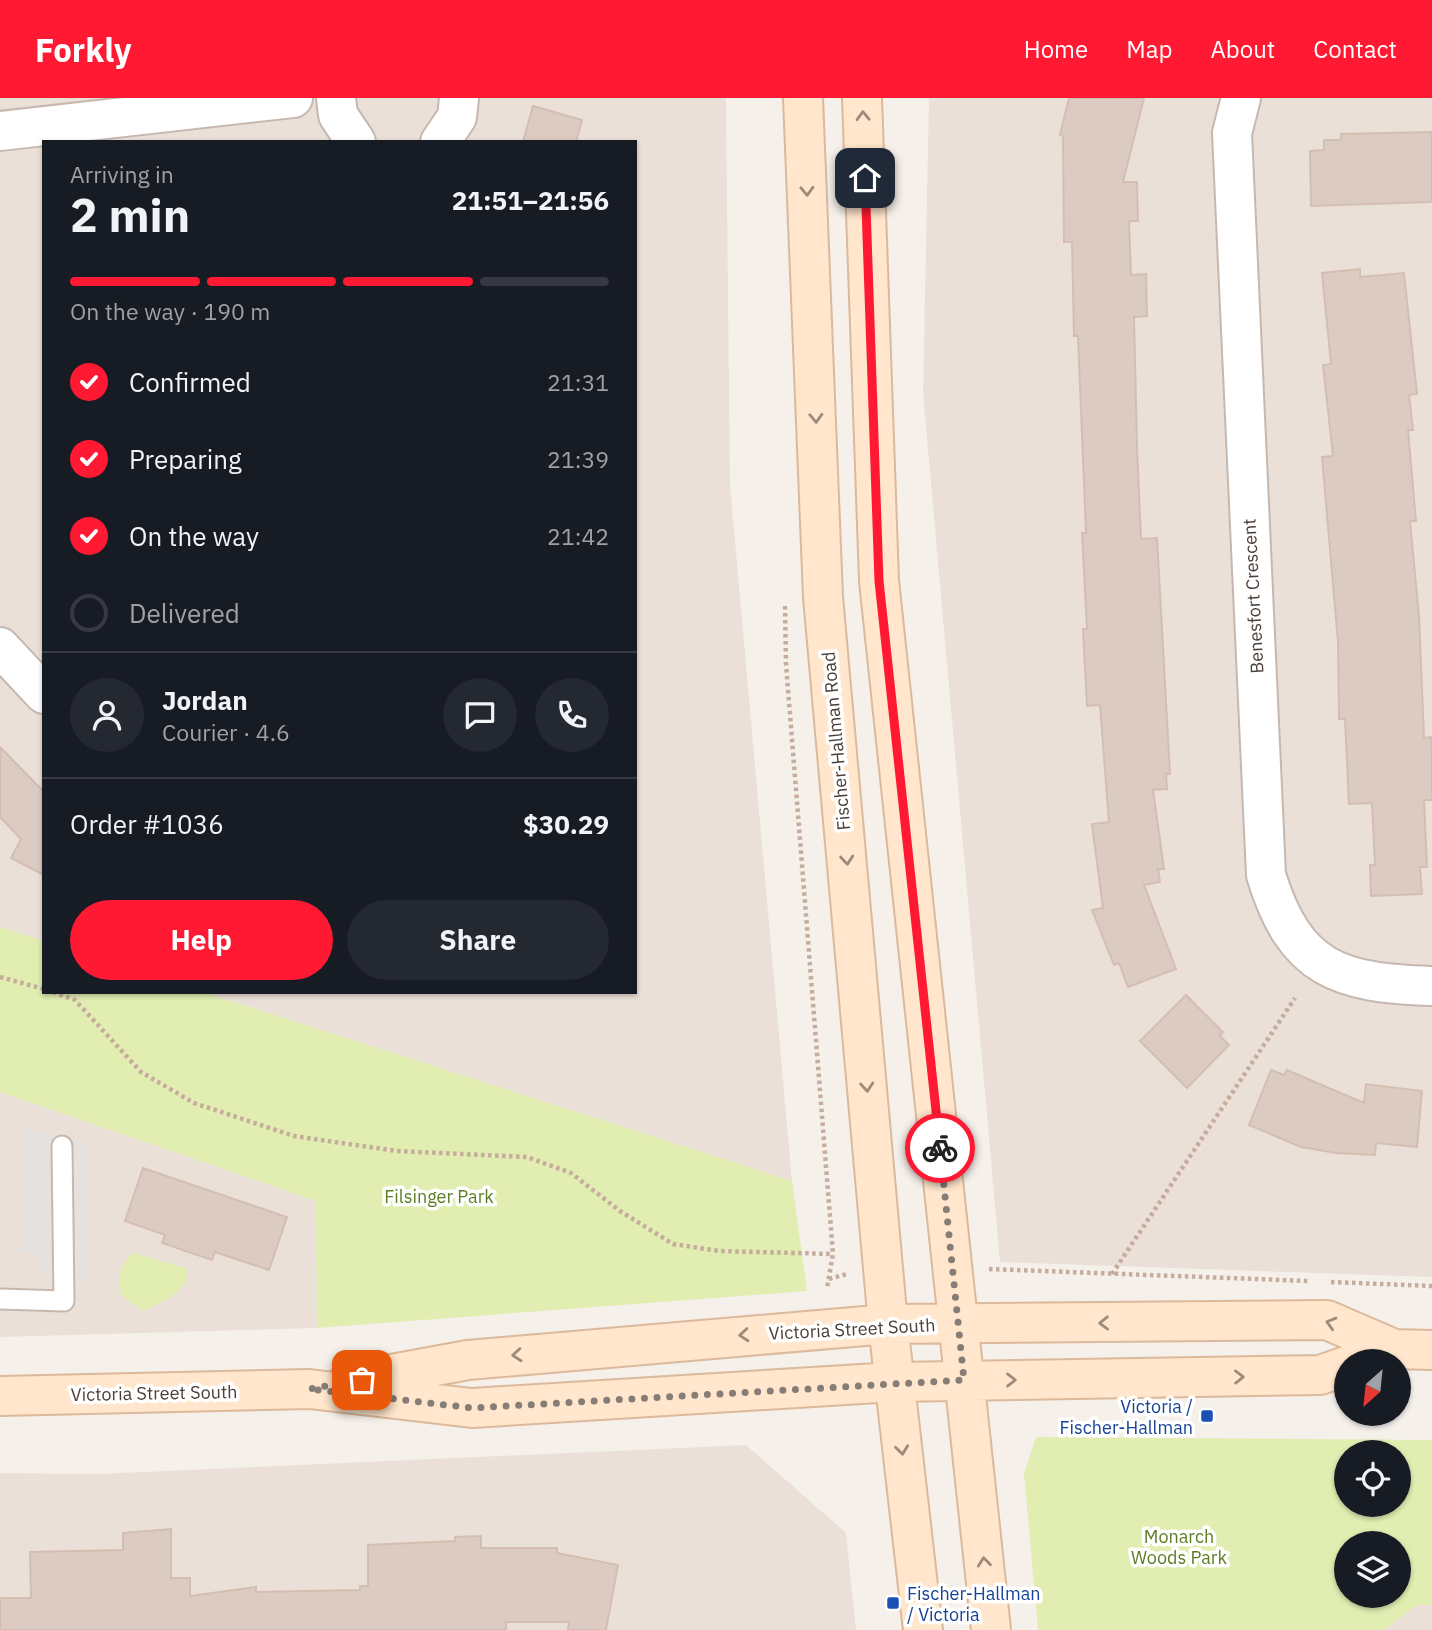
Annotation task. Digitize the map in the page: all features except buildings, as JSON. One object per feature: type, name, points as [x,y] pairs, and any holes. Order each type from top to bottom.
[{"type":"main road","name":"Fischer-Hallman Road","points":[[803,98],[823,597],[888,1324],[923,1630]]},
{"type":"main road","points":[[862,98],[879,581],[991,1630]]},
{"type":"main road","name":"Victoria Street South","points":[[309,1389],[468,1360],[888,1324],[1327,1320],[1394,1349]]},
{"type":"main road","name":"Victoria Street South","points":[[1411,1349],[1432,1350]]},
{"type":"main road","name":"Victoria Street South","points":[[0,1396],[309,1389],[472,1408],[894,1382],[1320,1375],[1334,1370]]},
{"type":"street","points":[[0,131],[293,98]]},
{"type":"street","points":[[336,98],[338,114],[355,140]]},
{"type":"street","points":[[441,140],[457,117],[459,98]]},
{"type":"street","name":"Benesfort Crescent","points":[[1241,98],[1232,133],[1266,874],[1278,914],[1301,945],[1320,961],[1344,974],[1377,984],[1432,986]]},
{"type":"street","points":[[0,648],[42,692]]},
{"type":"lane","points":[[0,1299],[64,1301],[62,1146]]},
{"type":"path","points":[[0,977],[42,988]]},
{"type":"path","points":[[58,994],[75,1000],[141,1072],[194,1104],[294,1136],[397,1152],[527,1157],[570,1173],[620,1211],[673,1244],[719,1251],[833,1254],[827,1288]]},
{"type":"path","points":[[1112,1274],[1295,998]]},
{"type":"path","points":[[986,1269],[1432,1286]]},
{"type":"path","points":[[829,1280],[839,1274]]},
{"type":"shaded area","points":[[0,98],[726,98],[730,485],[792,1181],[209,994],[637,994],[637,140],[42,140],[42,940],[0,927]]},
{"type":"shaded area","points":[[929,98],[1432,98],[1432,1277],[1000,1262],[923,393]]},
{"type":"shaded area","points":[[0,1092],[316,1201],[317,1328],[0,1337]]},
{"type":"shaded area","points":[[26,1128],[90,1143],[88,1279],[43,1275],[40,1254],[20,1251]]},
{"type":"shaded area","points":[[746,1445],[846,1533],[856,1630],[0,1630],[0,1473],[98,1474]]},
{"type":"shaded area","points":[[1417,1605],[1432,1605],[1432,1630],[1384,1630]]},
{"type":"green space","name":"Filsinger Park","points":[[0,927],[42,940],[42,994],[209,994],[792,1181],[807,1291],[317,1328],[316,1201],[0,1092]]},
{"type":"green space","points":[[134,1253],[188,1269],[187,1278],[179,1291],[143,1311],[121,1295],[121,1271]]},
{"type":"green space","name":"Monarch Woods Park","points":[[1036,1437],[1432,1440],[1432,1605],[1417,1605],[1384,1630],[1038,1630],[1024,1474]]},
{"type":"way so far","points":[[362,1380],[309,1389],[472,1408],[964,1380],[940,1148]]},
{"type":"place","name":"Victoria / Fischer-Hallman","points":[[1207,1416]]},
{"type":"place","name":"Fischer-Hallman / Victoria","points":[[893,1603]]},
{"type":"route","points":[[865,178],[879,581],[940,1148]]}]
